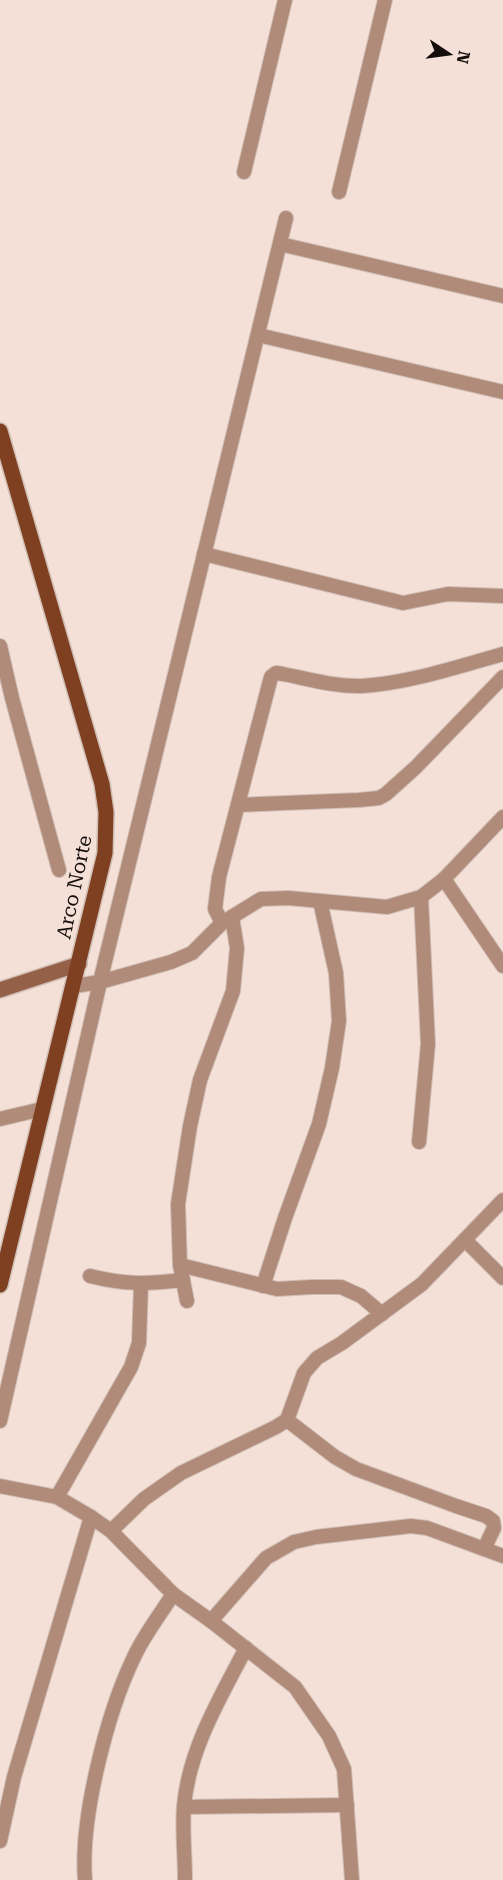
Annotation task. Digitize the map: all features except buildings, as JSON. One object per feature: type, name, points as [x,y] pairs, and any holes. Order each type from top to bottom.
[{"type":"main road","name":"Arco Norte","points":[[0,431],[104,793],[107,823],[105,853],[0,1285]]},
{"type":"main road","points":[[0,990],[79,964]]},
{"type":"street","points":[[244,172],[285,0]]},
{"type":"street","points":[[339,192],[385,0]]},
{"type":"street","points":[[0,1421],[100,982],[286,218]]},
{"type":"street","points":[[280,244],[503,296]]},
{"type":"street","points":[[258,335],[503,392]]},
{"type":"street","points":[[204,554],[403,603],[448,594],[503,596]]},
{"type":"street","points":[[0,646],[6,699],[59,870]]},
{"type":"street","points":[[187,1300],[180,1265],[178,1204],[190,1126],[200,1080],[232,991],[237,948],[227,920],[215,909],[214,900],[271,677],[276,674],[333,684],[360,686],[393,682],[503,654]]},
{"type":"street","points":[[238,805],[379,798],[416,767],[503,676]]},
{"type":"street","points":[[74,986],[100,982],[171,962],[192,953],[227,920],[261,899],[288,898],[387,907],[421,897],[444,879],[503,817]]},
{"type":"street","points":[[444,879],[503,966]]},
{"type":"street","points":[[419,1142],[428,1044],[421,897]]},
{"type":"street","points":[[263,1286],[285,1218],[320,1124],[334,1056],[339,1021],[336,973],[320,901]]},
{"type":"street","points":[[0,1119],[42,1109]]},
{"type":"street","points":[[111,1531],[144,1499],[181,1473],[276,1428],[287,1420],[304,1373],[317,1358],[342,1343],[422,1284],[503,1200]]},
{"type":"street","points":[[465,1240],[503,1278]]},
{"type":"street","points":[[180,1265],[277,1289],[341,1287],[361,1296],[382,1314]]},
{"type":"street","points":[[90,1276],[117,1283],[141,1284],[183,1280]]},
{"type":"street","points":[[57,1497],[131,1367],[139,1343],[141,1284]]},
{"type":"street","points":[[287,1420],[335,1458],[356,1469],[486,1516],[493,1521],[494,1528],[484,1549]]},
{"type":"street","points":[[0,1486],[57,1497],[111,1531],[173,1594],[212,1621],[295,1687],[329,1736],[344,1769],[352,1880]]},
{"type":"street","points":[[0,1841],[14,1777],[90,1517]]},
{"type":"street","points":[[212,1621],[266,1558],[294,1542],[316,1537],[411,1526],[427,1528],[503,1556]]},
{"type":"street","points":[[85,1880],[83,1858],[92,1794],[111,1716],[134,1656],[173,1594]]},
{"type":"street","points":[[185,1880],[184,1807],[189,1778],[209,1719],[246,1648]]},
{"type":"street","points":[[184,1807],[347,1805]]}]
